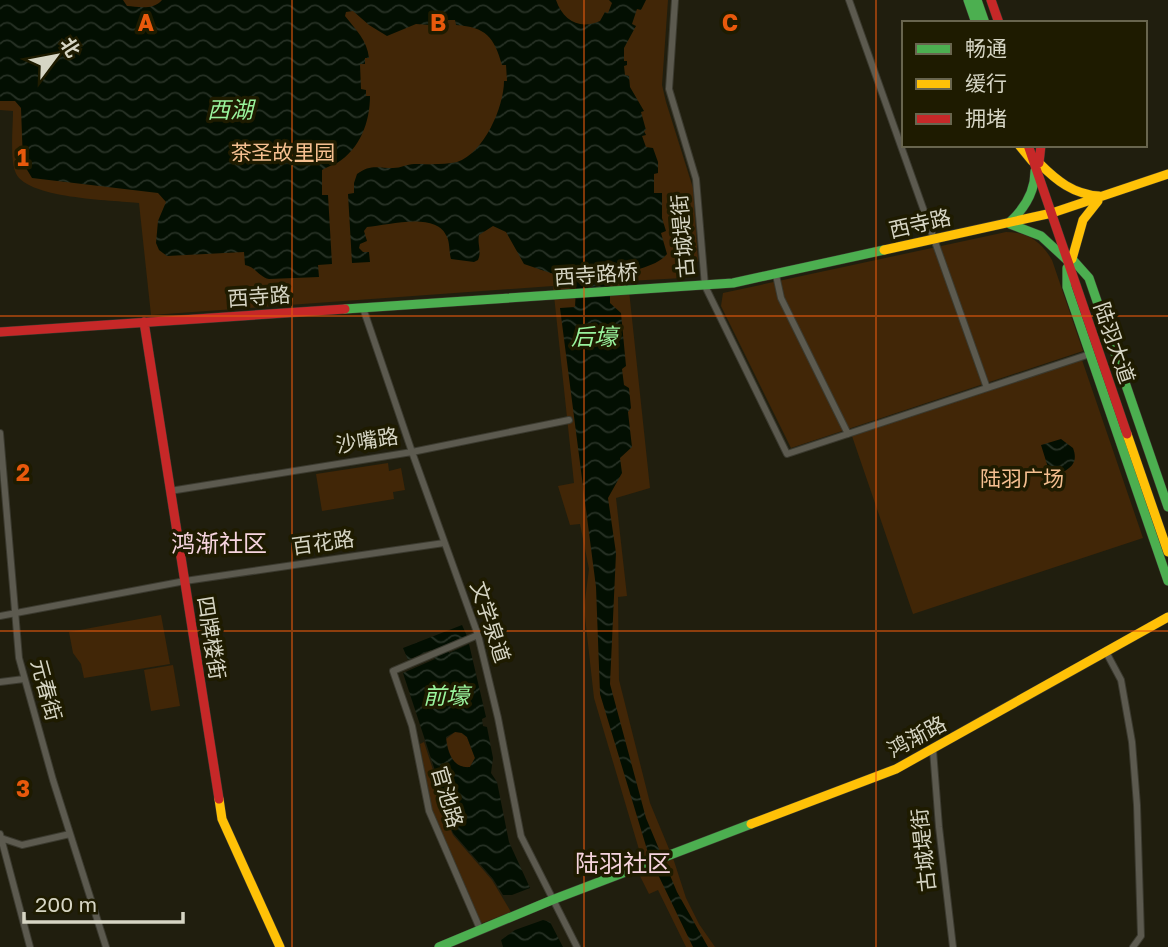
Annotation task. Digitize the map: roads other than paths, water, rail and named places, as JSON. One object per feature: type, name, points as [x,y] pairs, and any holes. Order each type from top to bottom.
[{"type":"street","name":"古城堤街","points":[[675,0],[669,89],[696,179],[705,286],[787,454],[848,434]]},
{"type":"street","points":[[849,0],[987,388]]},
{"type":"street","points":[[968,0],[975,21]]},
{"type":"street","points":[[977,0],[984,21]]},
{"type":"street","points":[[982,0],[989,21]]},
{"type":"street","points":[[991,0],[998,21]]},
{"type":"street","points":[[1021,147],[1066,188],[1104,197]]},
{"type":"street","name":"陆羽大道","points":[[1031,147],[1168,552]]},
{"type":"street","points":[[1041,147],[1031,196],[1009,223],[1041,236],[1070,259],[1088,278],[1168,507]]},
{"type":"street","name":"西寺路","points":[[674,287],[733,283],[776,275],[1054,213],[1168,174]]},
{"type":"street","points":[[1104,197],[1085,215],[1077,234],[1070,259],[1067,287],[1168,581]]},
{"type":"street","name":"陆羽大道","points":[[1070,259],[1168,537]]},
{"type":"street","points":[[776,275],[781,298],[848,434],[1090,354]]},
{"type":"street","name":"西寺路桥","points":[[520,298],[674,287]]},
{"type":"street","name":"西寺路","points":[[0,332],[520,298]]},
{"type":"street","name":"文学泉道","points":[[363,308],[478,635],[522,836],[577,947]]},
{"type":"street","name":"四牌楼街","points":[[144,322],[222,819],[279,947]]},
{"type":"street","points":[[1107,359],[1125,382]]},
{"type":"street","points":[[1118,436],[1122,417]]},
{"type":"street","name":"沙嘴路","points":[[170,491],[412,452],[569,420]]},
{"type":"street","name":"元春街","points":[[0,432],[18,652],[70,834],[106,947]]},
{"type":"street","name":"百花路","points":[[0,616],[184,581],[444,543]]},
{"type":"street","name":"鸿渐路","points":[[552,900],[896,769],[1168,617]]},
{"type":"street","name":"官池路","points":[[478,635],[393,671],[412,726],[429,811],[480,929]]},
{"type":"street","points":[[1106,652],[1121,680],[1132,741],[1141,936],[1133,947]]},
{"type":"street","points":[[0,682],[24,679]]},
{"type":"street","name":"古城堤街","points":[[933,750],[953,947]]},
{"type":"street","points":[[0,837],[22,845],[70,834]]},
{"type":"street","points":[[0,837],[30,947]]},
{"type":"street","points":[[439,947],[552,900]]},
{"type":"water","name":"西湖","points":[[0,0],[123,0],[127,6],[151,7],[162,0],[556,0],[563,13],[573,22],[593,24],[600,21],[605,12],[608,13],[612,3],[609,0],[646,0],[641,10],[637,9],[632,24],[636,26],[624,48],[624,61],[627,61],[627,65],[624,66],[630,87],[644,111],[641,112],[646,135],[642,136],[646,147],[653,148],[658,162],[658,173],[654,174],[654,193],[662,193],[662,218],[666,231],[661,233],[667,254],[648,266],[610,278],[610,303],[621,313],[626,366],[622,369],[624,385],[629,388],[631,408],[628,412],[632,447],[620,458],[622,473],[608,498],[616,553],[610,684],[646,818],[677,892],[708,947],[693,947],[649,856],[600,694],[596,587],[560,308],[575,307],[576,288],[571,280],[524,264],[506,232],[493,226],[479,235],[479,257],[474,262],[451,259],[447,237],[442,229],[433,224],[399,222],[367,227],[364,231],[367,241],[360,244],[359,248],[363,252],[369,252],[370,262],[352,263],[348,194],[354,193],[357,174],[370,168],[457,162],[476,149],[491,128],[504,81],[507,81],[506,65],[502,65],[492,41],[482,31],[456,25],[455,20],[444,20],[444,26],[416,24],[387,36],[353,11],[346,12],[345,16],[368,52],[369,58],[365,58],[365,64],[360,64],[361,89],[366,90],[366,96],[370,96],[370,106],[358,143],[337,163],[322,170],[322,195],[328,195],[332,264],[318,265],[319,277],[269,279],[245,265],[244,252],[167,256],[159,250],[156,243],[158,221],[166,202],[158,193],[32,178],[23,163],[21,108],[15,101],[0,101]]},
{"type":"water","points":[[1061,439],[1073,448],[1075,459],[1066,470],[1051,477],[1041,445]]},
{"type":"water","name":"前壕","points":[[462,625],[467,636],[446,645],[449,653],[469,644],[486,717],[482,719],[483,726],[487,727],[493,758],[491,773],[497,782],[509,842],[530,888],[512,895],[503,895],[493,879],[453,833],[441,806],[445,801],[403,673],[435,659],[431,650],[408,660],[403,648]],"holes":[[[455,732],[467,737],[475,758],[470,767],[455,762],[448,748],[446,737]]]},
{"type":"water","points":[[543,920],[550,922],[563,947],[503,947],[501,940],[515,930]]},
{"type":"district","name":"鸿渐社区","points":[[219,544]]},
{"type":"district","name":"陆羽社区","points":[[623,864]]},
{"type":"park label","name":"茶圣故里园","points":[[283,153]]},
{"type":"park label","name":"陆羽广场","points":[[1022,479]]},
{"type":"water label","name":"后壕","points":[[594,337]]}]
